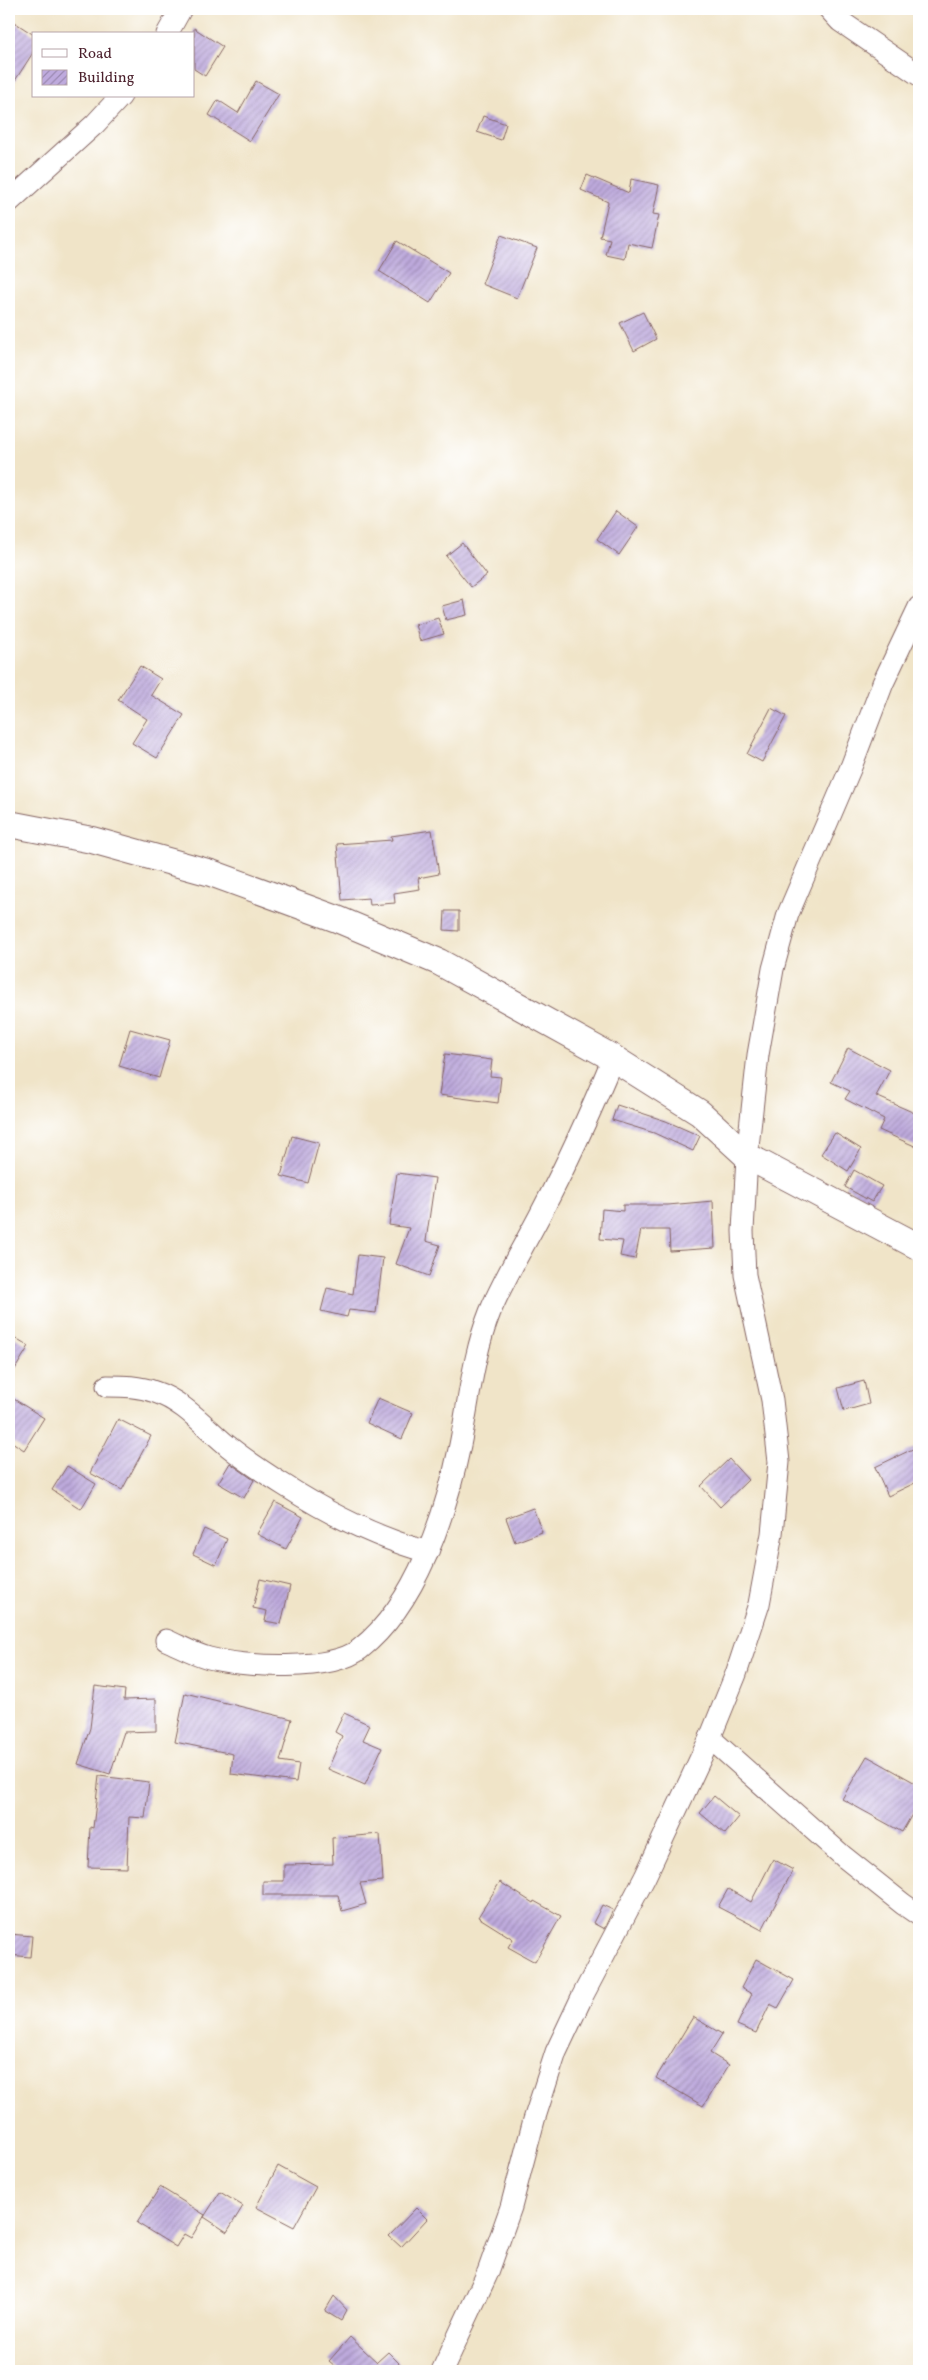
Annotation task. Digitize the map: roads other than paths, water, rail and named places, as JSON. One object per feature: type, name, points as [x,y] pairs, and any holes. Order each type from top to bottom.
[{"type":"street","points":[[168,32],[181,9]]},
{"type":"street","points":[[829,9],[840,21],[919,74]]},
{"type":"street","points":[[9,202],[88,130],[119,98]]},
{"type":"street","points":[[442,2371],[488,2272],[511,2207],[534,2120],[556,2052],[582,1997],[645,1877],[710,1738],[736,1674],[759,1604],[772,1534],[779,1462],[772,1400],[745,1275],[743,1231],[747,1156],[758,1055],[773,969],[788,914],[851,767],[883,683],[919,607]]},
{"type":"street","points":[[9,824],[92,840],[211,873],[337,919],[439,962],[613,1058],[700,1112],[747,1156],[919,1247]]},
{"type":"street","points":[[166,1640],[209,1658],[269,1666],[307,1665],[337,1660],[359,1650],[384,1624],[410,1588],[439,1526],[458,1453],[480,1342],[490,1312],[576,1147],[613,1058]]},
{"type":"street","points":[[106,1386],[128,1386],[156,1392],[172,1400],[230,1448],[284,1485],[378,1536],[428,1552]]},
{"type":"street","points":[[710,1738],[844,1857],[903,1904],[919,1914]]}]
